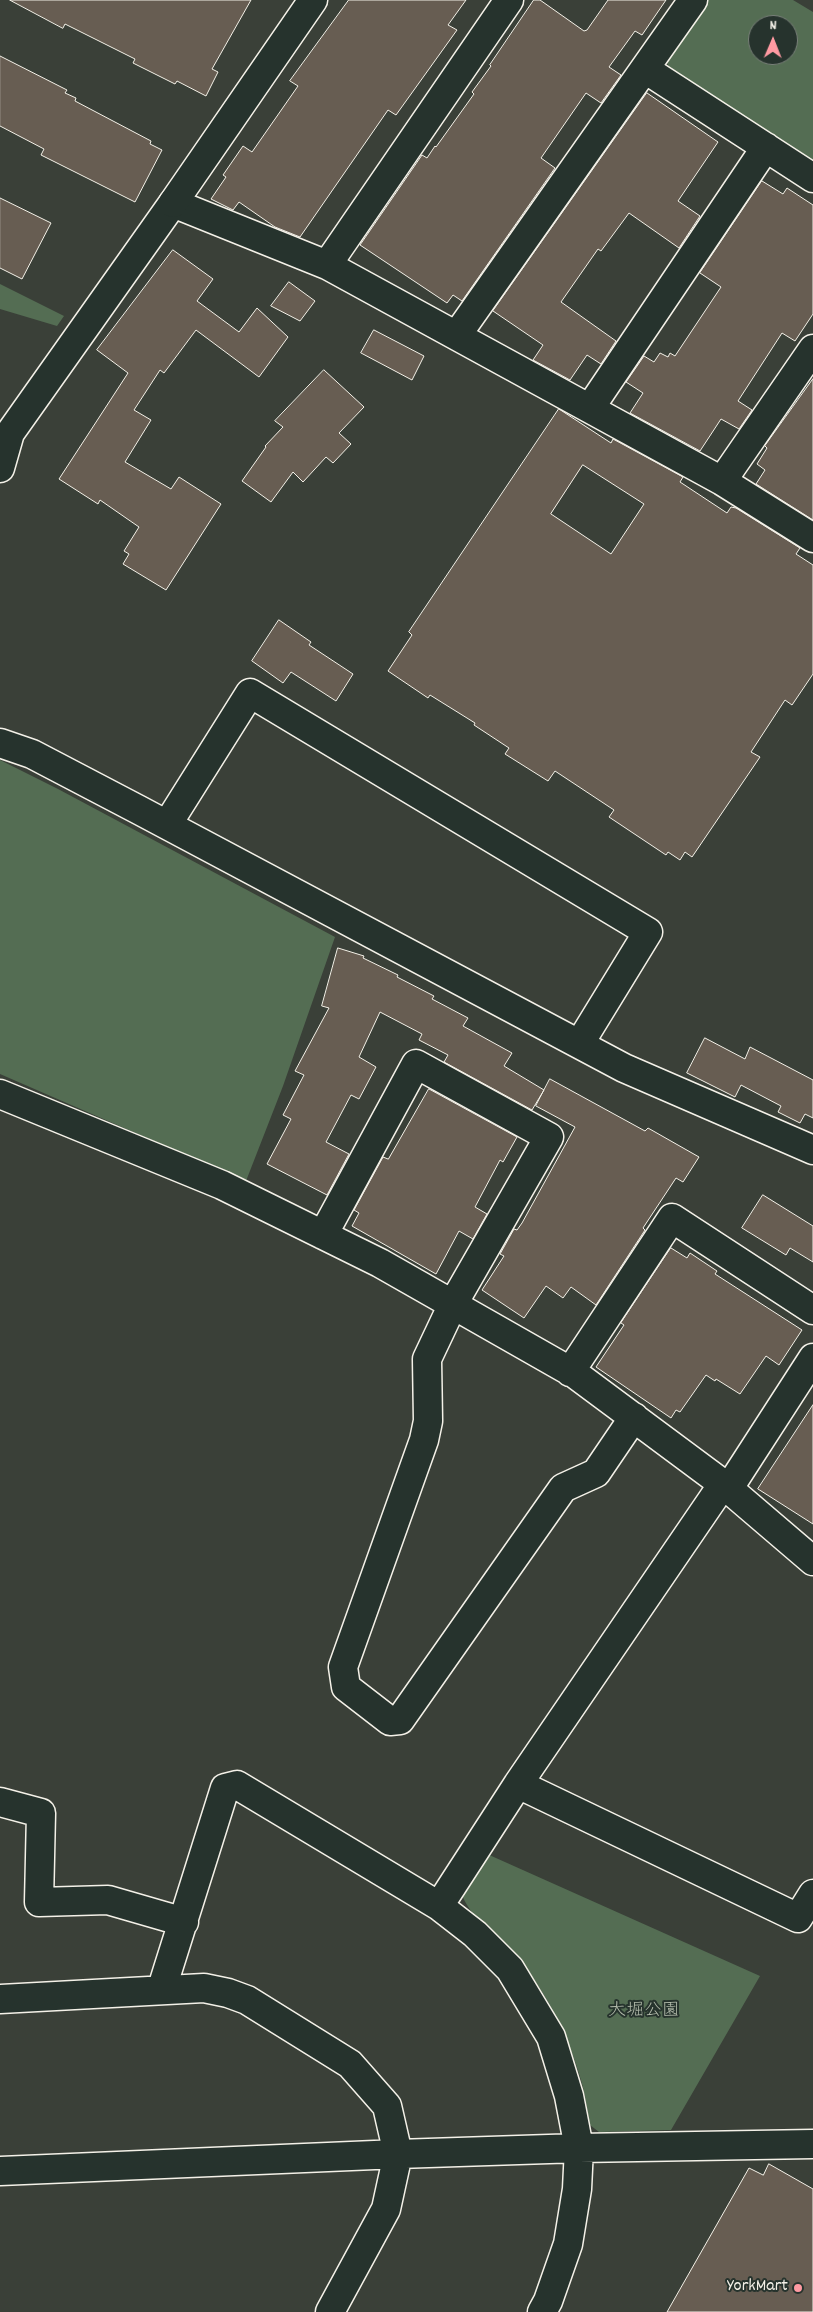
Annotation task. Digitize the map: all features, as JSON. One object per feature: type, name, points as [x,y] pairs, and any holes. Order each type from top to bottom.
[{"type":"street","points":[[0,468],[10,433],[313,0]]},
{"type":"street","points":[[327,265],[509,0]]},
{"type":"street","points":[[457,335],[693,0]]},
{"type":"street","points":[[645,69],[813,178]]},
{"type":"street","points":[[590,408],[766,148]]},
{"type":"street","points":[[172,203],[327,265],[722,482],[813,538]]},
{"type":"street","points":[[722,482],[813,349]]},
{"type":"street","points":[[167,825],[250,693],[648,932],[580,1042]]},
{"type":"street","points":[[0,743],[32,754],[360,929],[580,1042],[624,1068],[813,1150]]},
{"type":"street","points":[[323,1235],[416,1064],[548,1136],[453,1304],[427,1359],[428,1421],[424,1440],[342,1667],[346,1687],[390,1721],[400,1720],[563,1488],[596,1473],[634,1417]]},
{"type":"street","points":[[0,1094],[222,1185],[380,1263],[453,1304],[570,1372],[634,1417],[726,1486],[813,1561]]},
{"type":"street","points":[[570,1372],[672,1218],[813,1310]]},
{"type":"street","points":[[439,1906],[518,1784],[813,1358]]},
{"type":"street","points":[[518,1784],[798,1918],[813,1894]]},
{"type":"street","points":[[162,1988],[225,1788],[237,1785],[439,1906],[475,1934],[510,1969],[551,2037],[569,2096],[578,2148],[577,2189],[568,2244],[548,2301],[542,2312]]},
{"type":"street","points":[[0,1802],[42,1813],[39,1902],[108,1900],[184,1922]]},
{"type":"street","points":[[0,1998],[162,1988],[204,1988],[228,1993],[275,2016],[350,2064],[387,2106],[398,2154],[386,2209],[330,2312]]},
{"type":"street","points":[[0,2171],[578,2148],[813,2144]]},
{"type":"green space","points":[[705,0],[793,0],[813,12],[813,164],[670,71],[665,57]]},
{"type":"green space","points":[[0,284],[64,316],[57,326],[0,309]]},
{"type":"green space","points":[[0,760],[335,937],[283,1086],[246,1181],[0,1074]]},
{"type":"green space","name":"大堀公園","points":[[487,1854],[760,1976],[671,2130],[599,2132],[590,2125],[575,2061],[563,2030],[547,2000],[519,1959],[480,1921],[462,1895]]},
{"type":"building","points":[[10,0],[251,0],[212,69],[218,72],[206,96],[177,81],[175,84],[133,63],[135,59],[65,24],[63,28]]},
{"type":"building","points":[[349,0],[466,0],[448,25],[457,30],[396,115],[388,110],[300,237],[275,227],[239,202],[233,210],[211,199],[226,177],[223,175],[243,146],[252,152],[298,86],[290,81]]},
{"type":"building","points":[[534,0],[540,0],[584,31],[587,30],[608,0],[666,0],[642,35],[635,31],[609,67],[621,75],[601,103],[586,93],[541,158],[555,168],[462,301],[453,295],[447,303],[360,245],[422,155],[427,158],[474,94],[472,92]]},
{"type":"building","points":[[0,56],[67,90],[65,93],[76,98],[75,101],[151,141],[150,144],[162,150],[135,202],[41,155],[44,149],[0,126]]},
{"type":"building","points":[[647,93],[718,142],[678,201],[700,216],[679,248],[629,213],[601,251],[598,249],[561,302],[616,341],[601,364],[587,355],[570,380],[533,360],[543,345],[493,311]]},
{"type":"building","points":[[762,181],[783,194],[787,188],[813,205],[813,314],[795,341],[782,333],[738,401],[752,410],[739,429],[721,419],[700,451],[630,413],[643,393],[626,382],[644,356],[654,362],[660,353],[668,357],[670,353],[675,356],[721,287],[700,273]]},
{"type":"building","points":[[0,198],[51,223],[22,279],[0,268]]},
{"type":"building","points":[[173,250],[213,279],[197,301],[239,332],[257,308],[288,337],[259,377],[196,330],[164,373],[160,370],[134,410],[151,420],[125,462],[171,489],[179,477],[221,504],[166,590],[123,564],[129,554],[124,551],[139,527],[100,500],[98,504],[59,479],[128,373],[97,350]]},
{"type":"building","points":[[289,282],[315,301],[300,321],[271,306]]},
{"type":"building","points":[[374,330],[424,356],[412,380],[361,353]]},
{"type":"building","points":[[324,370],[364,407],[339,433],[351,444],[333,463],[326,457],[303,482],[293,472],[271,502],[242,481],[265,446],[283,427],[275,421]]},
{"type":"building","points":[[813,379],[813,520],[756,484],[765,470],[757,464],[767,448],[765,446]]},
{"type":"building","points":[[559,409],[611,443],[613,439],[683,477],[680,482],[727,513],[731,507],[736,508],[800,548],[796,554],[813,565],[813,674],[792,705],[785,700],[751,752],[760,757],[692,857],[685,852],[680,860],[668,852],[666,855],[609,817],[614,810],[555,771],[548,781],[505,754],[509,748],[474,725],[475,723],[430,695],[428,698],[388,671],[412,635],[409,632]],"holes":[[[583,465],[644,504],[611,554],[551,514]]]},
{"type":"building","points":[[279,620],[311,642],[309,645],[353,674],[336,701],[291,672],[283,683],[252,661]]},
{"type":"building","points":[[338,948],[364,956],[363,958],[398,975],[397,977],[434,996],[432,999],[468,1018],[463,1026],[512,1053],[504,1066],[544,1090],[532,1110],[444,1062],[448,1055],[419,1040],[422,1034],[380,1012],[359,1057],[376,1067],[359,1099],[351,1095],[326,1142],[349,1154],[327,1195],[267,1164],[291,1119],[283,1115],[304,1075],[295,1071],[329,1008],[322,1006]]},
{"type":"building","points":[[705,1038],[745,1059],[750,1047],[813,1080],[813,1118],[805,1114],[800,1123],[778,1112],[781,1106],[741,1085],[735,1097],[687,1073]]},
{"type":"building","points":[[550,1079],[645,1131],[648,1128],[699,1157],[683,1182],[676,1178],[596,1305],[571,1287],[563,1298],[546,1286],[524,1318],[482,1290],[504,1256],[500,1254],[514,1229],[517,1230],[522,1223],[575,1127],[536,1106]]},
{"type":"building","points":[[429,1089],[517,1137],[503,1162],[500,1160],[475,1207],[487,1214],[473,1239],[459,1231],[436,1274],[352,1226],[359,1213],[354,1210],[383,1157],[388,1159]]},
{"type":"building","points":[[763,1195],[813,1226],[813,1262],[790,1248],[786,1255],[742,1228]]},
{"type":"building","points":[[671,1248],[687,1258],[690,1253],[717,1271],[715,1274],[802,1330],[779,1365],[766,1356],[740,1394],[706,1375],[680,1412],[676,1410],[671,1418],[596,1367],[624,1325],[621,1323]]},
{"type":"building","points":[[813,1405],[813,1524],[758,1489]]},
{"type":"building","points":[[769,2164],[813,2189],[813,2312],[667,2312],[749,2168],[763,2175]]},
{"type":"place","name":"YorkMart","points":[[798,2288]]}]
